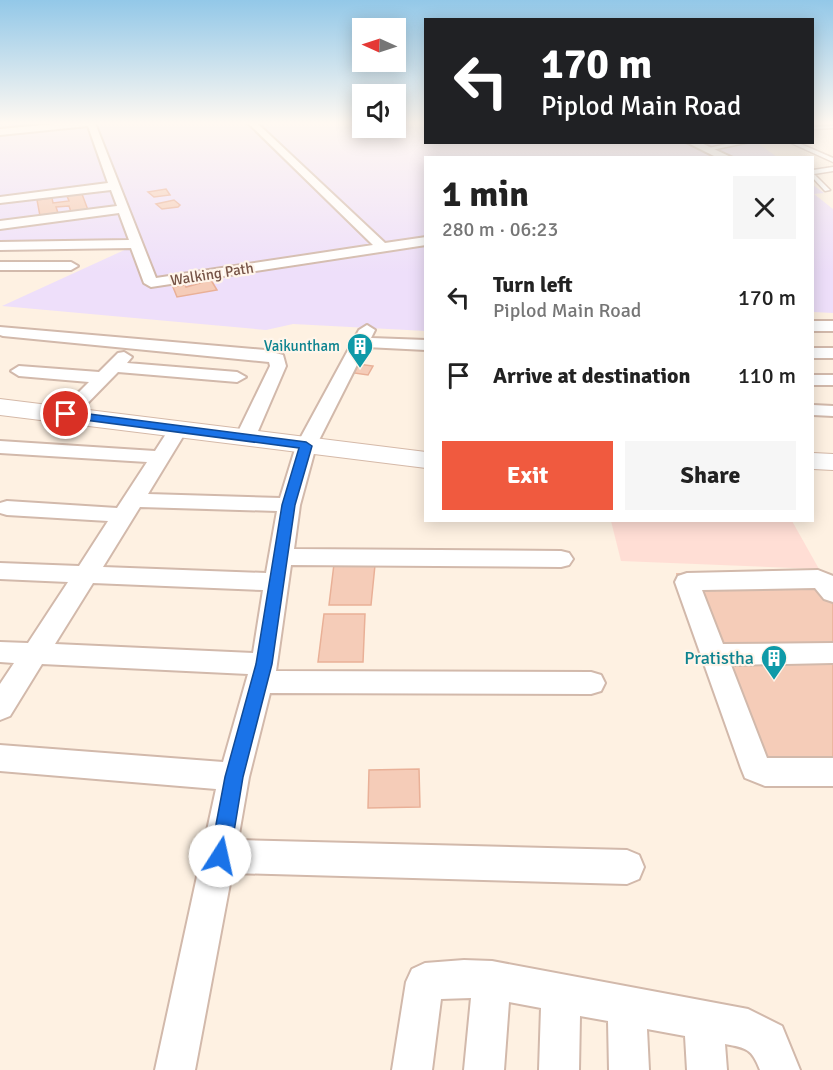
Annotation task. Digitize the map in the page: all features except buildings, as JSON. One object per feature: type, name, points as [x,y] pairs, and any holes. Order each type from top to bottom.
[{"type":"street","name":"Walking Path","points":[[109,173],[151,283],[424,241]]},
{"type":"street","points":[[306,173],[383,248]]},
{"type":"street","points":[[0,200],[114,186]]},
{"type":"street","points":[[0,225],[123,209]]},
{"type":"street","points":[[0,246],[136,244]]},
{"type":"street","points":[[0,266],[71,266]]},
{"type":"street","points":[[814,326],[833,326]]},
{"type":"street","points":[[3,331],[265,355],[278,359],[278,366],[245,438]]},
{"type":"street","points":[[175,1070],[220,856],[234,777],[262,673],[289,505],[306,446],[364,336],[424,345]]},
{"type":"street","points":[[66,414],[138,343]]},
{"type":"street","points":[[814,353],[833,353]]},
{"type":"street","points":[[19,371],[237,377]]},
{"type":"street","points":[[814,380],[833,380]]},
{"type":"street","points":[[0,407],[424,460]]},
{"type":"street","points":[[814,410],[833,411]]},
{"type":"street","points":[[0,708],[178,430]]},
{"type":"street","points":[[0,447],[162,457]]},
{"type":"street","points":[[814,461],[833,462]]},
{"type":"street","points":[[7,508],[289,505]]},
{"type":"street","points":[[0,571],[85,574],[561,559]]},
{"type":"street","points":[[833,593],[827,583],[818,579],[687,582],[756,768],[765,772],[833,772]]},
{"type":"street","points":[[0,652],[262,673],[591,683]]},
{"type":"street","points":[[714,655],[833,653]]},
{"type":"street","points":[[0,758],[234,777]]},
{"type":"street","points":[[220,856],[627,867]]},
{"type":"street","points":[[412,1070],[420,999],[425,982],[464,979],[492,980],[561,996],[748,1029],[768,1040],[780,1070]]},
{"type":"street","points":[[484,1070],[492,980]]},
{"type":"street","points":[[559,1070],[561,996]]},
{"type":"street","points":[[627,1007],[629,1070]]},
{"type":"street","points":[[704,1021],[707,1070]]},
{"type":"lane","points":[[814,175],[826,190]]},
{"type":"shaded area","points":[[0,173],[424,173],[424,331],[293,324],[266,330],[2,306],[131,247],[0,248]]},
{"type":"shaded area","points":[[814,186],[824,193],[814,194]]},
{"type":"shaded area","points":[[814,194],[833,209],[833,313],[814,312]]},
{"type":"shaded area","points":[[611,522],[793,522],[819,569],[621,561]]},
{"type":"place","name":"Vaikuntham","points":[[360,369]]},
{"type":"place","name":"Pratistha","points":[[774,681]]},
{"type":"route","points":[[66,414],[306,446],[289,505],[264,664],[234,777],[220,856]]}]
